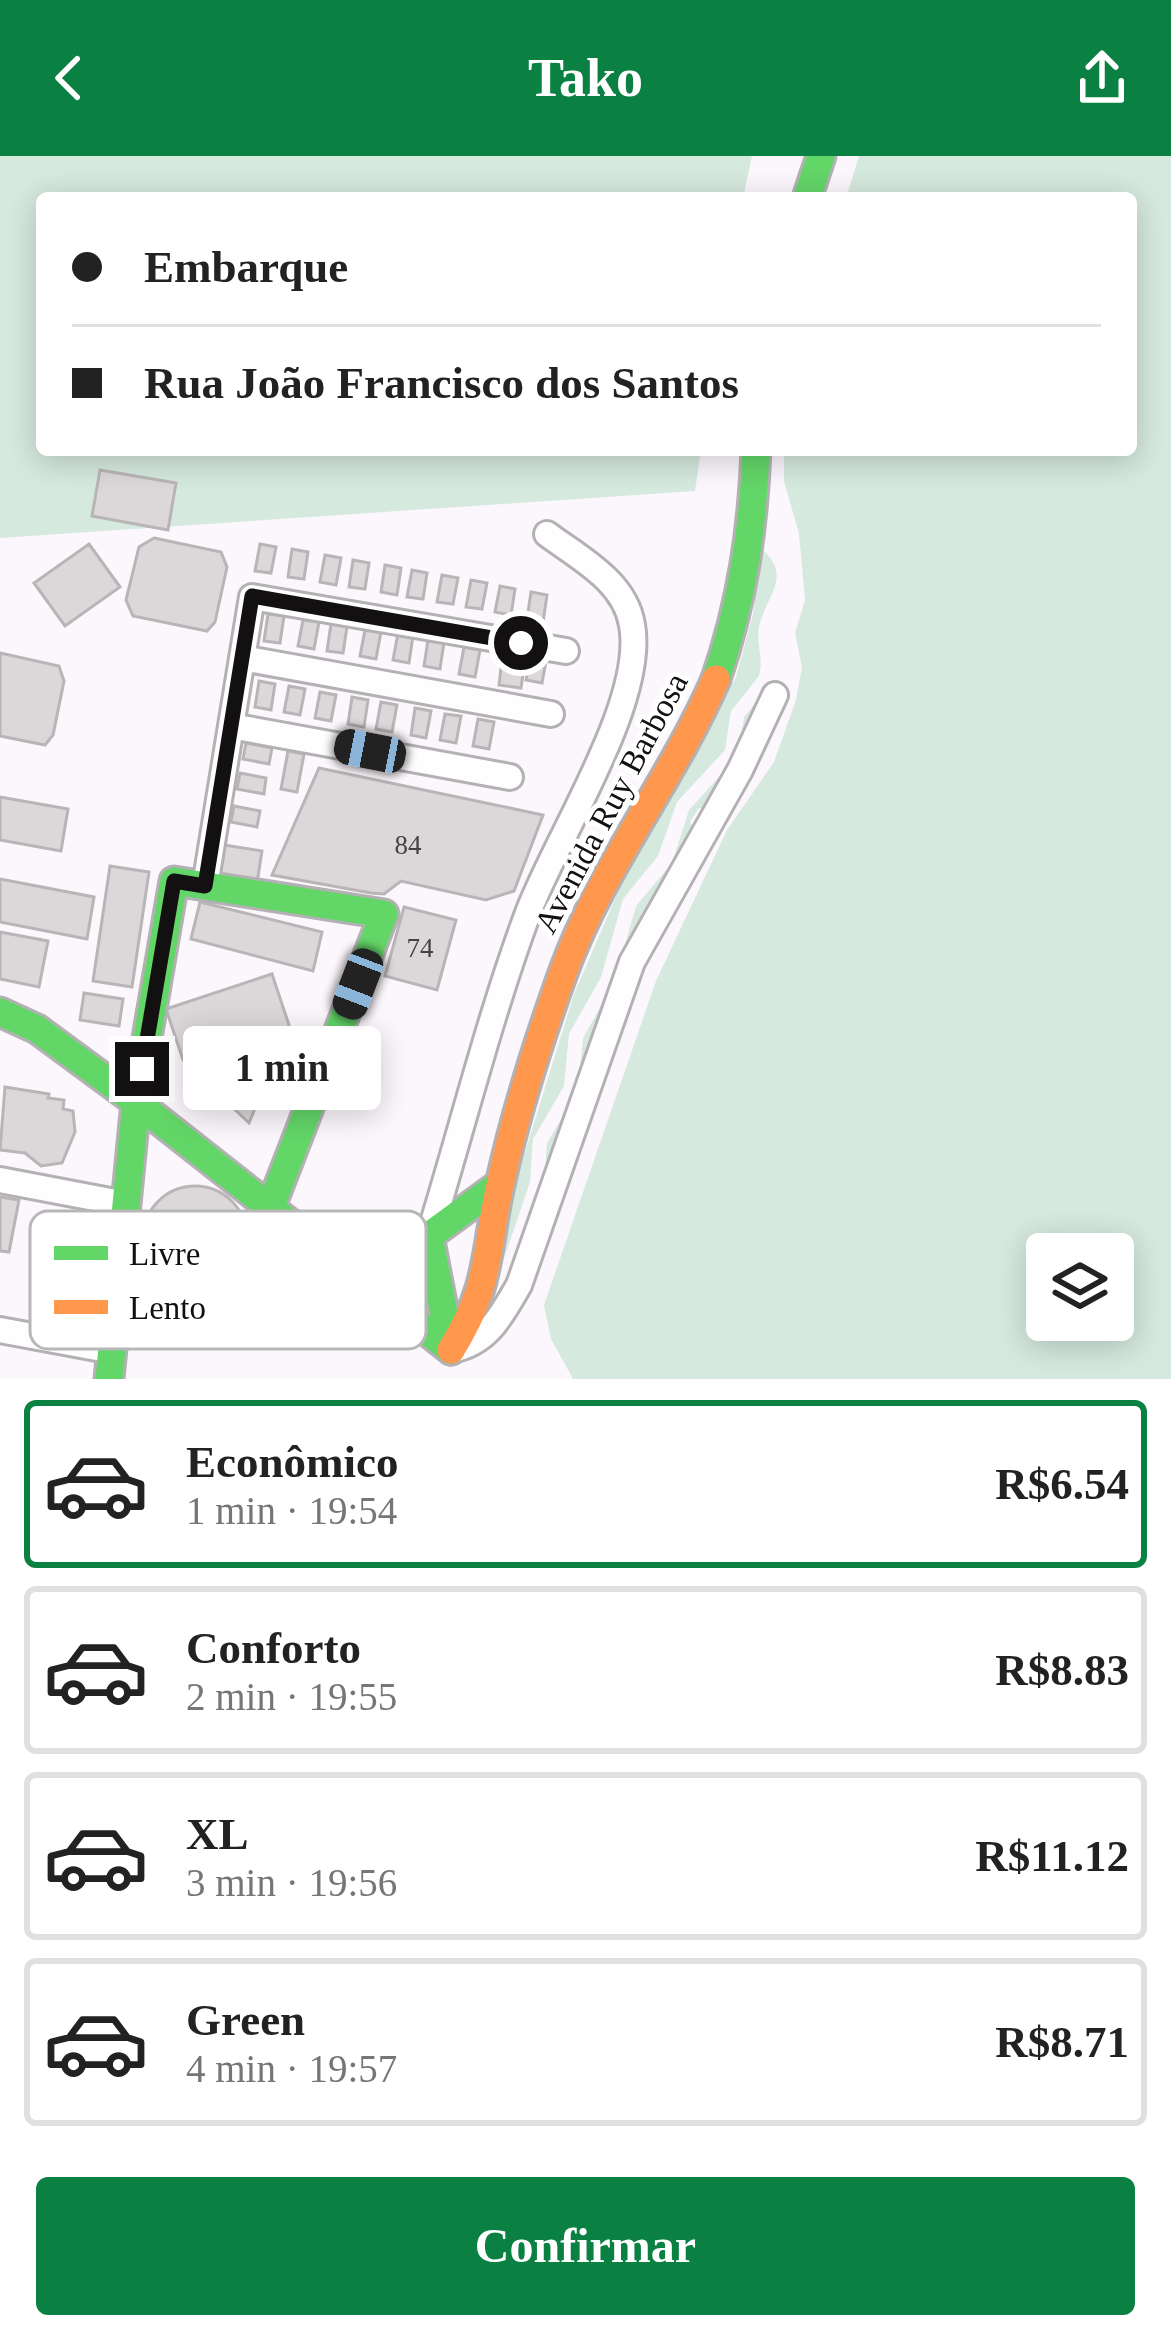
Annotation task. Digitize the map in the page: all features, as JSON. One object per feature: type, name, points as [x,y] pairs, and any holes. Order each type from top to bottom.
[{"type":"main road","points":[[808,192],[820,156]]},
{"type":"main road","name":"Avenida Ruy Barbosa","points":[[426,1379],[477,1309],[488,1276],[500,1184],[536,1051],[598,892],[714,684],[735,623],[753,526],[756,456]]},
{"type":"main road","points":[[126,1211],[136,1102],[174,881],[384,914],[271,1206]]},
{"type":"main road","points":[[0,1012],[37,1029],[278,1211]]},
{"type":"main road","points":[[426,1236],[454,1223],[500,1184]]},
{"type":"main road","points":[[429,1236],[451,1350]]},
{"type":"main road","points":[[426,1330],[451,1350]]},
{"type":"street","points":[[429,1236],[527,915],[608,737],[635,657],[632,619],[612,583],[547,534]]},
{"type":"street","points":[[205,886],[252,596],[566,651]]},
{"type":"street","points":[[242,658],[550,714]]},
{"type":"street","points":[[451,1350],[474,1346],[497,1322],[519,1285],[632,962],[740,770],[775,694]]},
{"type":"street","points":[[231,726],[510,777]]},
{"type":"street","points":[[0,1180],[127,1204]]},
{"type":"street","points":[[0,1330],[30,1339]]},
{"type":"street","points":[[60,1349],[111,1365]]},
{"type":"green space","points":[[0,156],[752,156],[744,192],[36,192],[36,456],[700,456],[695,491],[0,538]]},
{"type":"green space","points":[[859,156],[1171,156],[1171,1379],[573,1379],[551,1339],[544,1305],[656,981],[727,830],[774,762],[796,700],[802,667],[795,633],[805,600],[799,534],[784,481],[784,456],[1137,456],[1137,192],[848,192]]},
{"type":"green space","points":[[761,548],[771,558],[777,577],[759,627],[759,676],[731,711],[725,750],[677,802],[658,856],[623,899],[601,977],[569,1034],[564,1086],[533,1139],[530,1182],[496,1282],[513,1191],[574,994],[621,885],[736,677],[753,614]]},
{"type":"green space","points":[[772,683],[755,729],[707,811],[699,808],[690,822],[694,831],[627,959],[514,1283],[498,1309],[544,1184],[547,1143],[578,1091],[583,1038],[614,983],[636,906],[672,863],[689,810],[738,756],[744,717]]},
{"type":"building","points":[[100,470],[176,483],[168,530],[92,516]]},
{"type":"building","points":[[154,538],[221,552],[227,567],[215,622],[207,631],[133,616],[126,600],[139,547]]},
{"type":"building","points":[[89,544],[120,587],[65,626],[34,583]]},
{"type":"building","points":[[260,544],[276,547],[271,573],[255,571]]},
{"type":"building","points":[[292,549],[308,552],[304,579],[288,577]]},
{"type":"building","points":[[325,555],[341,558],[336,585],[320,582]]},
{"type":"building","points":[[353,560],[369,563],[365,589],[349,587]]},
{"type":"building","points":[[385,565],[401,568],[397,595],[381,592]]},
{"type":"building","points":[[412,570],[427,573],[423,599],[407,597]]},
{"type":"building","points":[[442,575],[458,578],[453,604],[437,602]]},
{"type":"building","points":[[471,580],[487,583],[482,609],[466,607]]},
{"type":"building","points":[[500,586],[515,589],[511,615],[495,612]]},
{"type":"building","points":[[531,592],[547,595],[543,622],[527,619]]},
{"type":"building","points":[[268,614],[284,616],[280,643],[264,641]]},
{"type":"building","points":[[303,620],[319,622],[314,649],[298,646]]},
{"type":"building","points":[[331,624],[347,627],[343,653],[327,651]]},
{"type":"building","points":[[365,630],[381,632],[376,659],[360,656]]},
{"type":"building","points":[[398,633],[413,636],[409,663],[393,660]]},
{"type":"building","points":[[428,640],[444,642],[440,669],[424,666]]},
{"type":"building","points":[[464,647],[480,650],[475,677],[459,674]]},
{"type":"building","points":[[503,651],[526,654],[521,688],[499,685]]},
{"type":"building","points":[[0,653],[59,666],[64,681],[53,735],[45,745],[0,736]]},
{"type":"building","points":[[531,653],[547,656],[542,683],[526,680]]},
{"type":"building","points":[[259,681],[275,684],[271,710],[255,707]]},
{"type":"building","points":[[289,686],[305,689],[300,715],[284,712]]},
{"type":"building","points":[[320,692],[336,695],[331,721],[315,718]]},
{"type":"building","points":[[352,697],[368,700],[364,727],[348,724]]},
{"type":"building","points":[[381,702],[397,705],[392,732],[376,729]]},
{"type":"building","points":[[415,708],[431,711],[426,738],[411,735]]},
{"type":"building","points":[[445,714],[461,716],[456,743],[440,740]]},
{"type":"building","points":[[478,719],[494,722],[489,749],[473,746]]},
{"type":"building","points":[[246,743],[272,748],[269,764],[243,759]]},
{"type":"building","points":[[288,751],[304,754],[297,792],[281,789]]},
{"type":"building","points":[[319,768],[543,815],[514,891],[486,900],[401,881],[384,894],[272,875]]},
{"type":"building","points":[[240,773],[266,778],[264,794],[237,789]]},
{"type":"building","points":[[0,797],[68,809],[61,851],[0,840]]},
{"type":"building","points":[[234,806],[260,811],[257,827],[231,822]]},
{"type":"building","points":[[218,844],[262,851],[257,883],[213,876]]},
{"type":"building","points":[[110,866],[149,872],[132,987],[93,981]]},
{"type":"building","points":[[0,879],[94,897],[87,939],[0,922]]},
{"type":"building","points":[[200,902],[322,932],[313,971],[191,939]]},
{"type":"building","points":[[404,907],[456,920],[437,990],[385,976]]},
{"type":"building","points":[[0,932],[48,941],[39,987],[0,979]]},
{"type":"building","points":[[272,974],[289,1025],[249,1123],[183,1060],[166,1009]]},
{"type":"building","points":[[84,993],[123,999],[119,1026],[80,1020]]},
{"type":"building","points":[[5,1087],[49,1094],[48,1098],[64,1100],[63,1109],[73,1111],[75,1132],[62,1163],[41,1166],[25,1153],[0,1150]]},
{"type":"building","points":[[195,1186],[224,1194],[239,1209],[150,1211],[166,1194]]},
{"type":"building","points":[[0,1197],[19,1200],[9,1252],[0,1251]]},
{"type":"traffic: fast","points":[[809,192],[821,156]]},
{"type":"traffic: fast","points":[[716,679],[745,566],[756,456]]},
{"type":"traffic: fast","points":[[125,1211],[136,1102],[174,881],[384,914],[271,1206]]},
{"type":"traffic: fast","points":[[0,1012],[37,1029],[274,1211]]},
{"type":"traffic: fast","points":[[429,1236],[500,1184]]},
{"type":"traffic: fast","points":[[426,1236],[451,1350]]},
{"type":"traffic: fast","points":[[426,1330],[451,1350]]},
{"type":"traffic: fast","points":[[109,1379],[112,1349]]},
{"type":"traffic: slow","points":[[451,1350],[480,1288],[513,1132],[563,973],[597,897],[716,679]]},
{"type":"route","points":[[142,1069],[174,881],[205,886],[252,596],[521,643]]}]
